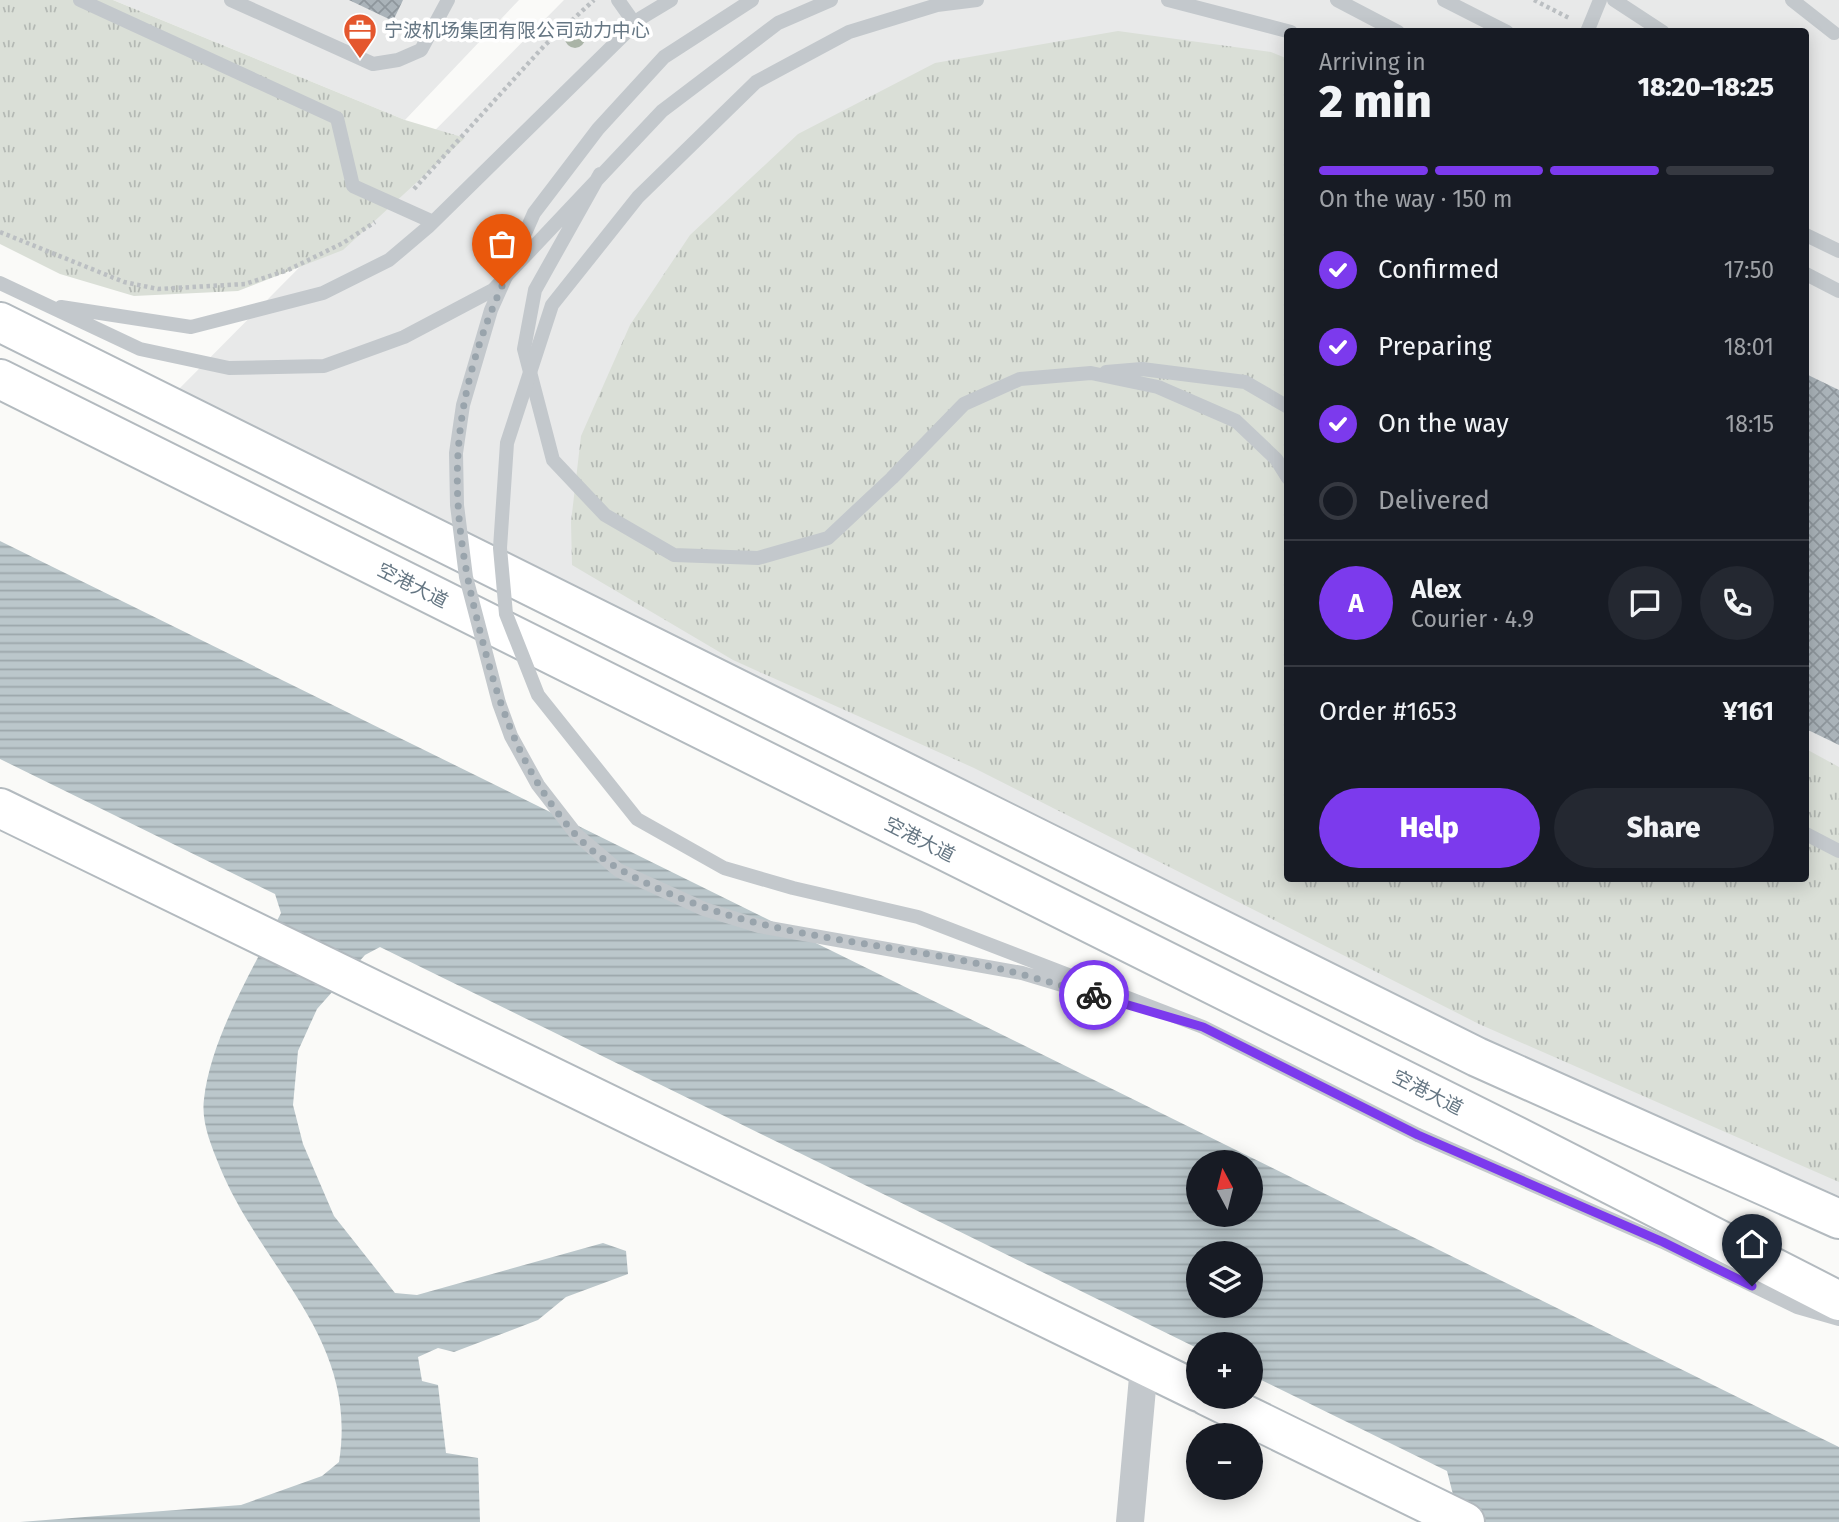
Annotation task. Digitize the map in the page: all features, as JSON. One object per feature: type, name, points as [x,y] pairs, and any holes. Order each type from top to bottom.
[{"type":"main road","points":[[0,322],[1477,1057],[1839,1219]]},
{"type":"main road","name":"空港大道","points":[[0,379],[1487,1121],[1839,1301]]},
{"type":"main road","points":[[0,808],[1186,1386]]},
{"type":"main road","points":[[1234,1409],[1465,1522]]},
{"type":"street","points":[[1130,1522],[1144,1366]]},
{"type":"lane","points":[[80,0],[337,118],[353,187],[433,222]]},
{"type":"lane","points":[[231,0],[373,64],[398,60],[421,50],[448,0]]},
{"type":"lane","points":[[618,0],[635,24]]},
{"type":"lane","points":[[41,304],[191,327],[323,293],[389,260],[433,222],[635,24],[671,0]]},
{"type":"lane","points":[[752,0],[664,57],[598,129],[534,213],[491,310],[475,355],[463,405],[456,453],[457,505],[466,577],[499,704],[511,736],[538,785],[576,834],[618,870],[704,909],[759,926],[1022,973],[1203,1027]]},
{"type":"lane","points":[[0,283],[41,304],[153,351],[229,368],[324,366],[404,337],[492,290],[662,111],[778,23],[831,0]]},
{"type":"lane","points":[[977,0],[937,5],[849,33],[756,82],[638,197],[552,304],[507,443],[500,548],[506,614],[538,695],[637,819],[724,868],[918,918],[1203,1027],[1418,1135],[1663,1242],[1797,1307],[1839,1318]]},
{"type":"lane","points":[[1168,0],[1284,30]]},
{"type":"lane","points":[[1337,0],[1390,28]]},
{"type":"lane","points":[[1444,0],[1499,28]]},
{"type":"lane","points":[[1588,28],[1600,0]]},
{"type":"lane","points":[[1614,0],[1656,28]]},
{"type":"lane","points":[[1792,0],[1835,33]]},
{"type":"lane","points":[[600,174],[535,290],[524,349],[553,460],[605,515],[674,555],[758,558],[828,538],[892,478],[964,404],[1020,379],[1142,369],[1245,382],[1284,405]]},
{"type":"lane","points":[[1809,236],[1839,251]]},
{"type":"lane","points":[[1809,276],[1839,291]]},
{"type":"lane","points":[[1091,373],[1158,387],[1236,421],[1276,459],[1284,472]]},
{"type":"lane","points":[[1809,836],[1839,851]]},
{"type":"path","points":[[0,232],[124,282],[158,289],[245,284],[288,270],[343,243],[398,206],[544,46],[594,0]]},
{"type":"path","points":[[1534,0],[1586,28]]},
{"type":"shaded area","name":"宁波机场集团有限公司动力中心","points":[[113,0],[519,0],[405,120]]},
{"type":"shaded area","points":[[564,0],[1839,0],[1839,1196],[1422,1013],[175,393]]},
{"type":"shaded area","points":[[0,541],[1236,1150],[1186,1150],[1186,1227],[1264,1227],[1264,1164],[1839,1447],[1839,1522],[1460,1522],[1447,1471],[1263,1381],[1263,1332],[1186,1332],[1186,1343],[380,947],[365,955],[317,1009],[298,1051],[293,1105],[303,1144],[334,1216],[395,1293],[417,1295],[603,1243],[626,1251],[628,1274],[566,1297],[538,1320],[454,1352],[438,1348],[418,1357],[422,1381],[438,1385],[446,1453],[478,1458],[480,1522],[20,1522],[241,1505],[322,1476],[339,1462],[341,1418],[335,1378],[321,1341],[303,1306],[237,1203],[219,1165],[207,1133],[204,1116],[208,1076],[224,1028],[281,913],[275,894],[0,759]]},
{"type":"green space","points":[[0,0],[113,0],[405,120],[465,138],[343,250],[238,291],[134,296],[60,274],[0,244]]},
{"type":"green space","points":[[1118,31],[1271,52],[1284,57],[1284,882],[1809,882],[1809,751],[1839,767],[1839,1182],[1479,1024],[974,768],[733,660],[572,565],[571,522],[581,436],[630,325],[690,235],[798,134],[935,63]]},
{"type":"building","points":[[349,0],[403,0],[393,21]]},
{"type":"building","points":[[1809,375],[1839,390],[1839,745],[1809,730]]},
{"type":"way so far","points":[[502,286],[475,355],[463,405],[456,453],[457,505],[466,577],[499,704],[511,736],[538,785],[576,834],[618,870],[704,909],[759,926],[942,956],[1022,973],[1094,995]]},
{"type":"place","name":"宁波机场集团有限公司动力中心","points":[[360,60]]},
{"type":"route","points":[[1094,995],[1203,1027],[1418,1135],[1663,1242],[1752,1286]]}]
